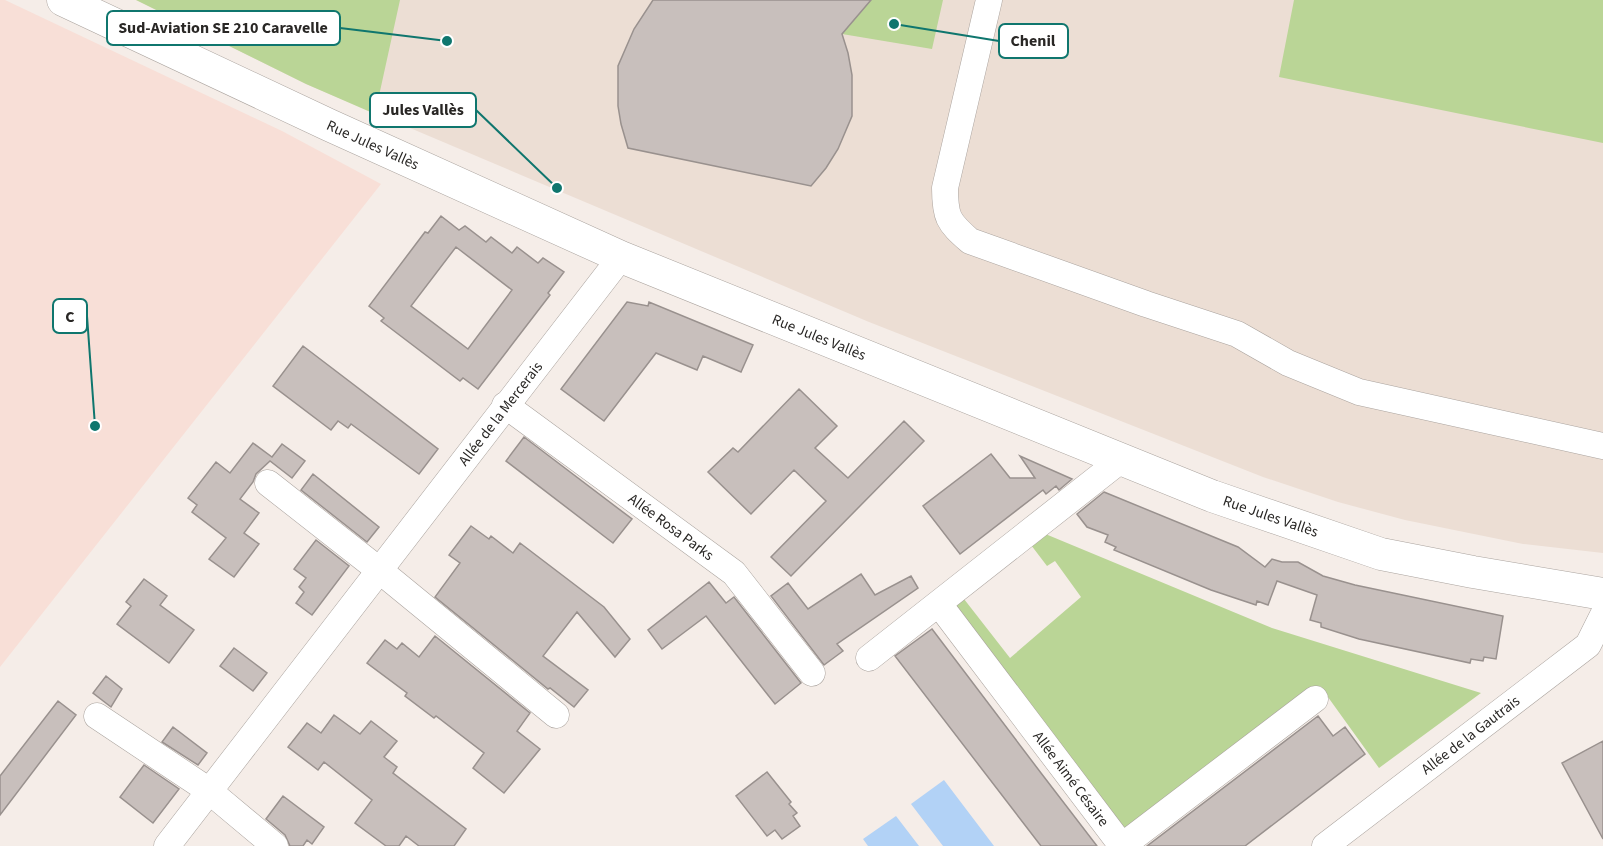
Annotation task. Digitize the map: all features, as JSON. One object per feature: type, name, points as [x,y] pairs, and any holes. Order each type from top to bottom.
[{"type":"street","name":"Rue Jules Vallès","points":[[63,0],[329,126],[621,257],[1212,496],[1381,554],[1603,594]]},
{"type":"street","points":[[989,0],[945,188],[945,212],[955,228],[970,241],[1237,334],[1288,363],[1359,392],[1603,446]]},
{"type":"street","name":"Allée de la Mercerais","points":[[167,846],[621,257]]},
{"type":"street","name":"Allée Rosa Parks","points":[[506,405],[734,573],[812,673]]},
{"type":"street","points":[[869,658],[1122,459]]},
{"type":"street","points":[[268,483],[379,570],[556,715]]},
{"type":"street","name":"Allée Aimé Césaire","points":[[939,604],[1122,846],[1315,699]]},
{"type":"street","name":"Allée de la Gautrais","points":[[1325,846],[1587,645],[1603,615]]},
{"type":"street","points":[[97,716],[208,790],[274,846]]},
{"type":"shaded area","points":[[0,0],[5,0],[282,131],[381,184],[0,667]]},
{"type":"shaded area","points":[[136,0],[1603,0],[1603,553],[1523,544],[1405,520],[1338,502],[1263,477],[869,322],[306,84]]},
{"type":"green space","points":[[136,0],[400,0],[375,114],[306,84]]},
{"type":"green space","points":[[867,0],[943,0],[932,49],[842,34]]},
{"type":"green space","points":[[1294,0],[1603,0],[1603,143],[1279,77]]},
{"type":"green space","points":[[1043,533],[1272,628],[1481,693],[1379,768],[1320,686],[1122,833],[951,609],[964,599],[1010,658],[1081,597],[1055,561],[1047,566],[1031,545]]},
{"type":"water","points":[[944,780],[994,846],[943,846],[911,804]]},
{"type":"water","points":[[896,816],[919,846],[868,846],[863,839]]},
{"type":"building","points":[[653,0],[871,0],[842,34],[852,75],[852,116],[838,149],[811,186],[628,148],[618,106],[618,66],[634,29]]},
{"type":"building","points":[[441,216],[459,230],[465,226],[486,242],[491,237],[512,253],[517,247],[538,263],[543,258],[564,272],[548,293],[550,295],[478,389],[463,378],[460,381],[381,321],[384,318],[369,306],[425,232],[428,233]],"holes":[[[456,247],[512,290],[468,349],[411,306]]]},
{"type":"building","points":[[627,302],[648,306],[649,302],[753,345],[741,372],[703,356],[697,370],[656,353],[604,421],[561,389]]},
{"type":"building","points":[[303,346],[438,449],[419,474],[351,424],[348,428],[338,421],[331,430],[273,386]]},
{"type":"building","points":[[799,389],[837,426],[815,448],[848,478],[904,421],[924,441],[791,576],[771,557],[826,501],[794,470],[751,514],[708,472],[733,448],[738,452]]},
{"type":"building","points":[[524,437],[632,519],[613,543],[506,461]]},
{"type":"building","points":[[253,443],[272,457],[282,444],[305,461],[292,478],[270,461],[256,474],[240,499],[259,513],[244,533],[259,544],[234,577],[209,559],[226,538],[192,512],[197,505],[188,498],[216,462],[230,473]]},
{"type":"building","points":[[991,454],[1010,478],[1035,478],[1020,456],[1072,479],[1059,490],[1056,486],[1046,494],[1043,490],[960,554],[923,506]]},
{"type":"building","points":[[313,474],[379,527],[367,542],[301,490]]},
{"type":"building","points":[[1104,492],[1238,547],[1265,567],[1272,559],[1282,562],[1298,562],[1323,576],[1355,585],[1503,616],[1496,659],[1484,657],[1483,661],[1471,659],[1470,663],[1359,639],[1321,627],[1321,623],[1310,620],[1317,595],[1277,581],[1268,605],[1257,601],[1256,605],[1211,590],[1114,550],[1116,547],[1105,542],[1108,535],[1087,527],[1077,514]]},
{"type":"building","points":[[471,526],[489,539],[491,536],[513,553],[520,543],[604,607],[630,639],[615,657],[577,612],[543,656],[588,690],[574,707],[550,688],[548,689],[435,597],[460,563],[449,555]]},
{"type":"building","points":[[316,540],[349,566],[312,615],[296,603],[304,592],[299,587],[306,578],[294,569]]},
{"type":"building","points":[[861,574],[875,595],[911,576],[918,588],[837,644],[843,651],[824,665],[771,596],[788,583],[808,609]]},
{"type":"building","points":[[144,579],[167,596],[160,605],[194,630],[169,663],[117,624],[131,606],[126,602]]},
{"type":"building","points":[[709,582],[726,603],[734,597],[801,683],[775,704],[706,616],[662,649],[648,630]]},
{"type":"building","points":[[932,629],[1097,846],[1041,846],[895,656]]},
{"type":"building","points":[[435,636],[530,713],[517,731],[540,749],[504,793],[473,768],[484,753],[436,716],[434,718],[405,696],[407,693],[367,663],[385,640],[397,649],[402,643],[419,657]]},
{"type":"building","points":[[234,648],[267,673],[253,691],[220,666]]},
{"type":"building","points":[[106,676],[122,689],[111,707],[93,693]]},
{"type":"building","points":[[58,701],[76,715],[0,815],[0,776]]},
{"type":"building","points":[[334,715],[360,734],[371,721],[397,741],[384,757],[397,767],[393,773],[466,829],[454,846],[419,846],[406,836],[399,846],[386,846],[355,823],[372,800],[324,762],[318,770],[288,747],[307,723],[321,733]]},
{"type":"building","points":[[1318,716],[1333,736],[1345,727],[1365,754],[1245,846],[1147,846]]},
{"type":"building","points":[[173,727],[207,753],[198,765],[162,742]]},
{"type":"building","points":[[1603,741],[1603,839],[1562,763]]},
{"type":"building","points":[[144,765],[179,789],[153,823],[120,797]]},
{"type":"building","points":[[767,772],[791,802],[789,804],[797,813],[793,816],[800,826],[782,839],[775,830],[767,836],[736,796]]},
{"type":"building","points":[[283,796],[324,827],[312,844],[307,840],[303,846],[290,846],[285,835],[266,819]]},
{"type":"place","name":"Chenil","points":[[894,24]]},
{"type":"place","name":"Sud-Aviation SE 210 Caravelle","points":[[447,41]]},
{"type":"place","name":"Jules Vallès","points":[[557,188]]},
{"type":"place","name":"C","points":[[95,426]]}]
